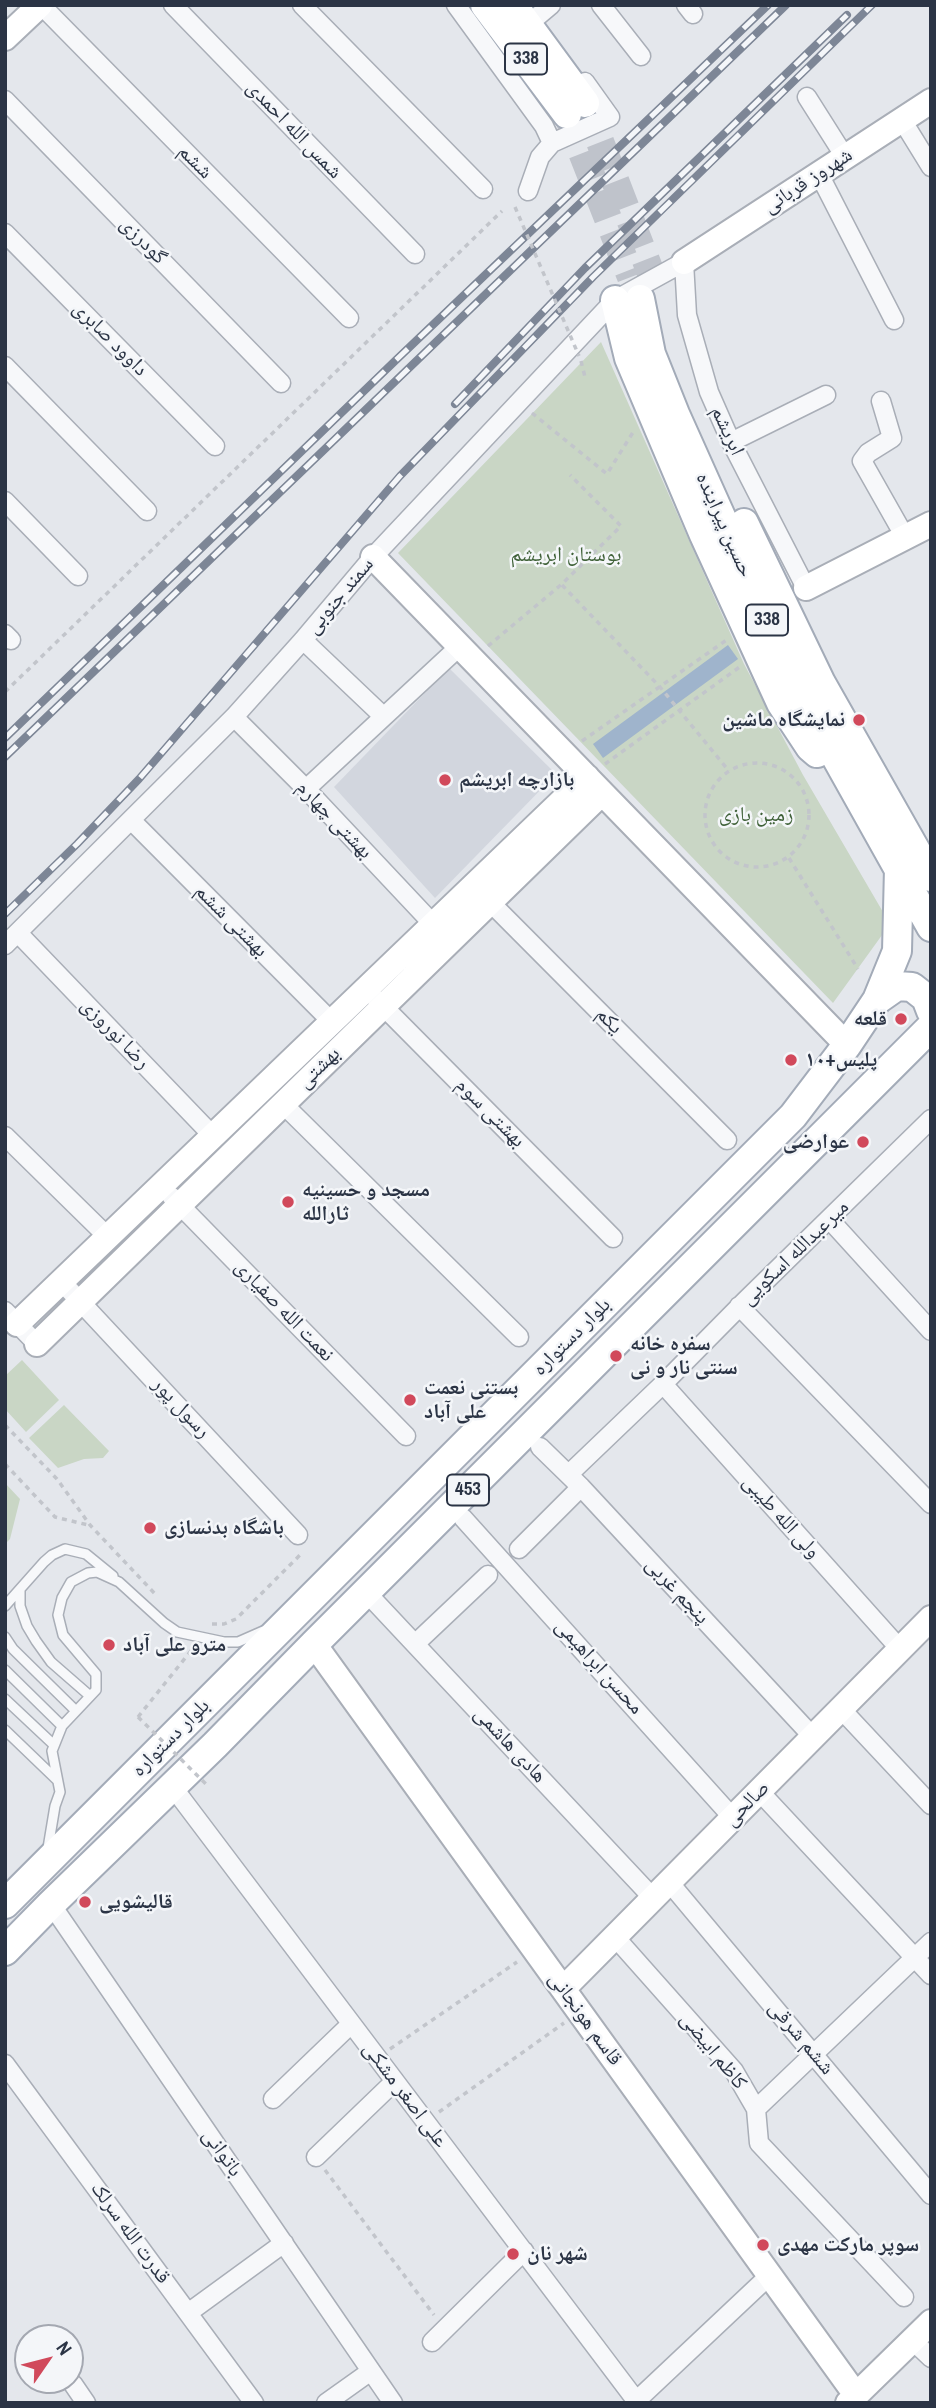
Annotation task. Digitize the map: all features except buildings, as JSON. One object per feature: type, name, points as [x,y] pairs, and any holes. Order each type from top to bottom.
[{"type":"main road","name":"338","points":[[485,5],[576,108],[533,8]]},
{"type":"main road","name":"حسین پیراینده","points":[[638,298],[629,358],[704,535],[781,703],[810,747],[851,785],[920,867]]},
{"type":"main road","name":"حسین پیراینده","points":[[638,298],[669,348],[692,407],[741,516],[821,683],[920,867],[930,924]]},
{"type":"main road","name":"بلوار دستواره","points":[[5,1904],[793,1116],[877,1000],[897,951],[920,867]]},
{"type":"main road","points":[[877,1000],[930,924]]},
{"type":"main road","points":[[877,1000],[897,986],[912,987],[926,998],[930,1023]]},
{"type":"main road","name":"بلوار دستواره","points":[[5,1951],[215,1745],[930,1023]]},
{"type":"street","points":[[5,38],[41,5]]},
{"type":"street","name":"ششم","points":[[41,5],[349,318]]},
{"type":"street","name":"شمس الله احمدی","points":[[173,5],[415,254]]},
{"type":"street","points":[[302,5],[483,189]]},
{"type":"street","points":[[456,5],[544,125],[552,143]]},
{"type":"street","points":[[601,5],[641,56]]},
{"type":"street","points":[[528,191],[540,156],[552,143],[610,117],[533,8]]},
{"type":"street","points":[[807,97],[845,157]]},
{"type":"street","name":"گودرزی","points":[[5,100],[281,383]]},
{"type":"street","name":"شهروز قربانی","points":[[684,262],[931,101]]},
{"type":"street","points":[[902,120],[931,167]]},
{"type":"street","points":[[819,174],[894,320]]},
{"type":"street","name":"داوود صابری","points":[[5,233],[215,446]]},
{"type":"street","name":"سمند جنوبی","points":[[11,939],[234,717],[373,557],[638,298],[684,262]]},
{"type":"street","name":"ابریشم","points":[[684,262],[687,316],[709,392],[806,588]]},
{"type":"street","points":[[5,366],[147,511]]},
{"type":"street","points":[[732,442],[826,395]]},
{"type":"street","points":[[881,401],[892,438],[867,453],[862,461],[905,537]]},
{"type":"street","points":[[5,501],[78,576]]},
{"type":"street","points":[[806,588],[931,524]]},
{"type":"street","points":[[373,557],[597,779],[847,1045]]},
{"type":"street","points":[[303,640],[383,716]]},
{"type":"street","points":[[306,789],[460,646]]},
{"type":"street","name":"بهشتی چهارم","points":[[234,717],[433,924]]},
{"type":"street","points":[[37,1344],[11,1318],[61,1281],[332,1022],[375,997],[433,924],[597,779]]},
{"type":"street","name":"بهشتی","points":[[37,1344],[283,1104],[375,997],[490,902],[597,779]]},
{"type":"street","name":"بهشتی ششم","points":[[131,820],[332,1022]]},
{"type":"street","name":"یکم","points":[[490,902],[727,1140]]},
{"type":"street","name":"رضا نوروزی","points":[[11,939],[213,1136]]},
{"type":"street","name":"بهشتی سوم","points":[[375,997],[613,1237]]},
{"type":"street","points":[[283,1104],[519,1337]]},
{"type":"street","name":"میرعبدالله اسکویی","points":[[519,1549],[575,1480],[663,1384],[931,1119]]},
{"type":"street","points":[[5,1136],[108,1237]]},
{"type":"street","name":"نعمت الله صفیاری","points":[[160,1186],[406,1436]]},
{"type":"street","points":[[830,1220],[931,1331]]},
{"type":"street","name":"رسول پور","points":[[61,1281],[82,1300],[298,1535]]},
{"type":"street","points":[[740,1306],[931,1504]]},
{"type":"street","name":"ولی الله طیبی","points":[[663,1384],[900,1649]]},
{"type":"street","name":"پنجم غربی","points":[[540,1447],[575,1480],[813,1737]]},
{"type":"street","name":"محسن ابراهیمی","points":[[463,1518],[733,1818]]},
{"type":"street","points":[[415,1644],[488,1575]]},
{"type":"street","name":"هادی هاشمی","points":[[366,1592],[661,1890]]},
{"type":"street","name":"صالحی","points":[[563,1989],[900,1649],[928,1628]]},
{"type":"street","name":"قاسم هونجانی","points":[[314,1644],[769,2274],[856,2400]]},
{"type":"street","points":[[841,1709],[931,1805]]},
{"type":"street","name":"علی اصغر مشکی","points":[[172,1786],[636,2402]]},
{"type":"street","points":[[759,1791],[931,1975]]},
{"type":"street","name":"ششم شرقی","points":[[661,1890],[814,2053],[931,2195]]},
{"type":"street","name":"باتوانی","points":[[51,1904],[393,2403]]},
{"type":"street","name":"کاظم ابیضی","points":[[615,1937],[734,2071],[756,2109],[759,2143],[904,2297]]},
{"type":"street","points":[[756,2109],[931,1942]]},
{"type":"street","points":[[273,2099],[351,2024]]},
{"type":"street","name":"قدرت الله سرلک","points":[[5,2064],[254,2403]]},
{"type":"street","points":[[316,2157],[395,2081]]},
{"type":"street","points":[[188,2313],[284,2243]]},
{"type":"street","points":[[438,2336],[524,2251]]},
{"type":"street","points":[[636,2402],[769,2274]]},
{"type":"street","points":[[856,2400],[931,2322]]},
{"type":"street","points":[[912,2340],[931,2358]]},
{"type":"street","points":[[326,2403],[371,2371]]},
{"type":"lane","points":[[5,1606],[44,1562],[65,1549],[86,1554],[177,1632],[224,1642],[238,1642],[290,1619]]},
{"type":"lane","points":[[41,1868],[51,1839],[55,1806],[60,1792],[52,1751],[62,1726],[96,1690],[96,1674],[63,1635],[58,1615],[62,1598],[71,1582],[88,1573],[97,1572],[119,1582]]},
{"type":"lane","points":[[20,1588],[20,1606],[36,1641],[51,1662],[90,1696]]},
{"type":"lane","points":[[5,1637],[13,1649],[76,1710]]},
{"type":"lane","points":[[5,1670],[62,1726]]},
{"type":"lane","points":[[5,1699],[54,1745]]},
{"type":"lane","points":[[5,1730],[57,1781]]},
{"type":"path","points":[[515,207],[579,356],[585,377]]},
{"type":"path","points":[[5,692],[502,211]]},
{"type":"path","points":[[532,414],[607,474],[638,425]]},
{"type":"path","points":[[488,646],[562,584],[621,526],[570,475]]},
{"type":"path","points":[[562,584],[660,687],[729,771]]},
{"type":"path","points":[[580,742],[732,636]]},
{"type":"path","points":[[597,779],[679,711],[744,664]]},
{"type":"path","points":[[763,763],[780,768],[794,779],[805,793],[809,811],[808,828],[801,845],[788,857],[773,865],[740,865],[726,857],[714,845],[707,829],[705,813],[708,797],[729,771],[746,764],[763,763]]},
{"type":"path","points":[[788,857],[858,969]]},
{"type":"path","points":[[5,1425],[57,1479],[90,1525],[164,1603]]},
{"type":"path","points":[[5,1464],[55,1517],[90,1525]]},
{"type":"path","points":[[210,1624],[224,1624],[236,1619],[309,1546],[298,1535]]},
{"type":"path","points":[[202,1637],[138,1717],[207,1786]]},
{"type":"path","points":[[377,2058],[535,1950]]},
{"type":"path","points":[[425,2121],[580,2011]]},
{"type":"path","points":[[316,2157],[438,2336]]},
{"type":"shaded area","name":"بازارچه ابریشم","points":[[449,668],[556,774],[435,898],[334,787]]},
{"type":"green space","name":"بوستان ابریشم","points":[[601,342],[744,664],[803,775],[890,924],[833,1003],[398,553]]},
{"type":"green space","points":[[22,1360],[59,1400],[26,1432],[5,1409],[5,1376]]},
{"type":"green space","points":[[64,1405],[109,1451],[103,1458],[84,1459],[58,1468],[29,1438]]},
{"type":"green space","points":[[5,1483],[20,1499],[10,1539],[5,1544]]},
{"type":"water","points":[[728,645],[738,659],[603,758],[593,744]]},
{"type":"tunnel","points":[[585,103],[659,294]]},
{"type":"tunnel","points":[[567,114],[631,277]]},
{"type":"railway","points":[[5,738],[768,5]]},
{"type":"railway","points":[[5,757],[786,5]]},
{"type":"railway","points":[[5,914],[139,779],[400,476],[593,277],[872,5]]},
{"type":"railway","points":[[455,404],[585,268],[847,15]]},
{"type":"place","name":"نمایشگاه ماشین","points":[[859,720]]},
{"type":"place","name":"بازارچه ابریشم","points":[[445,780]]},
{"type":"place","name":"قلعه","points":[[901,1019]]},
{"type":"place","name":"پلیس+۱۰","points":[[791,1060]]},
{"type":"place","name":"عوارضی","points":[[863,1142]]},
{"type":"place","name":"مسجد و حسینیه ثارالله","points":[[288,1202]]},
{"type":"place","name":"سفره خانه سنتی نار و نی","points":[[616,1356]]},
{"type":"place","name":"بستنی نعمت علی آباد","points":[[410,1400]]},
{"type":"place","name":"باشگاه بدنسازی","points":[[150,1528]]},
{"type":"place","name":"مترو علی آباد","points":[[109,1645]]},
{"type":"place","name":"قالیشویی","points":[[85,1902]]},
{"type":"place","name":"سوپر مارکت مهدی","points":[[763,2245]]},
{"type":"place","name":"شهر نان","points":[[513,2254]]},
{"type":"park label","name":"زمین بازی","points":[[756,815]]}]
